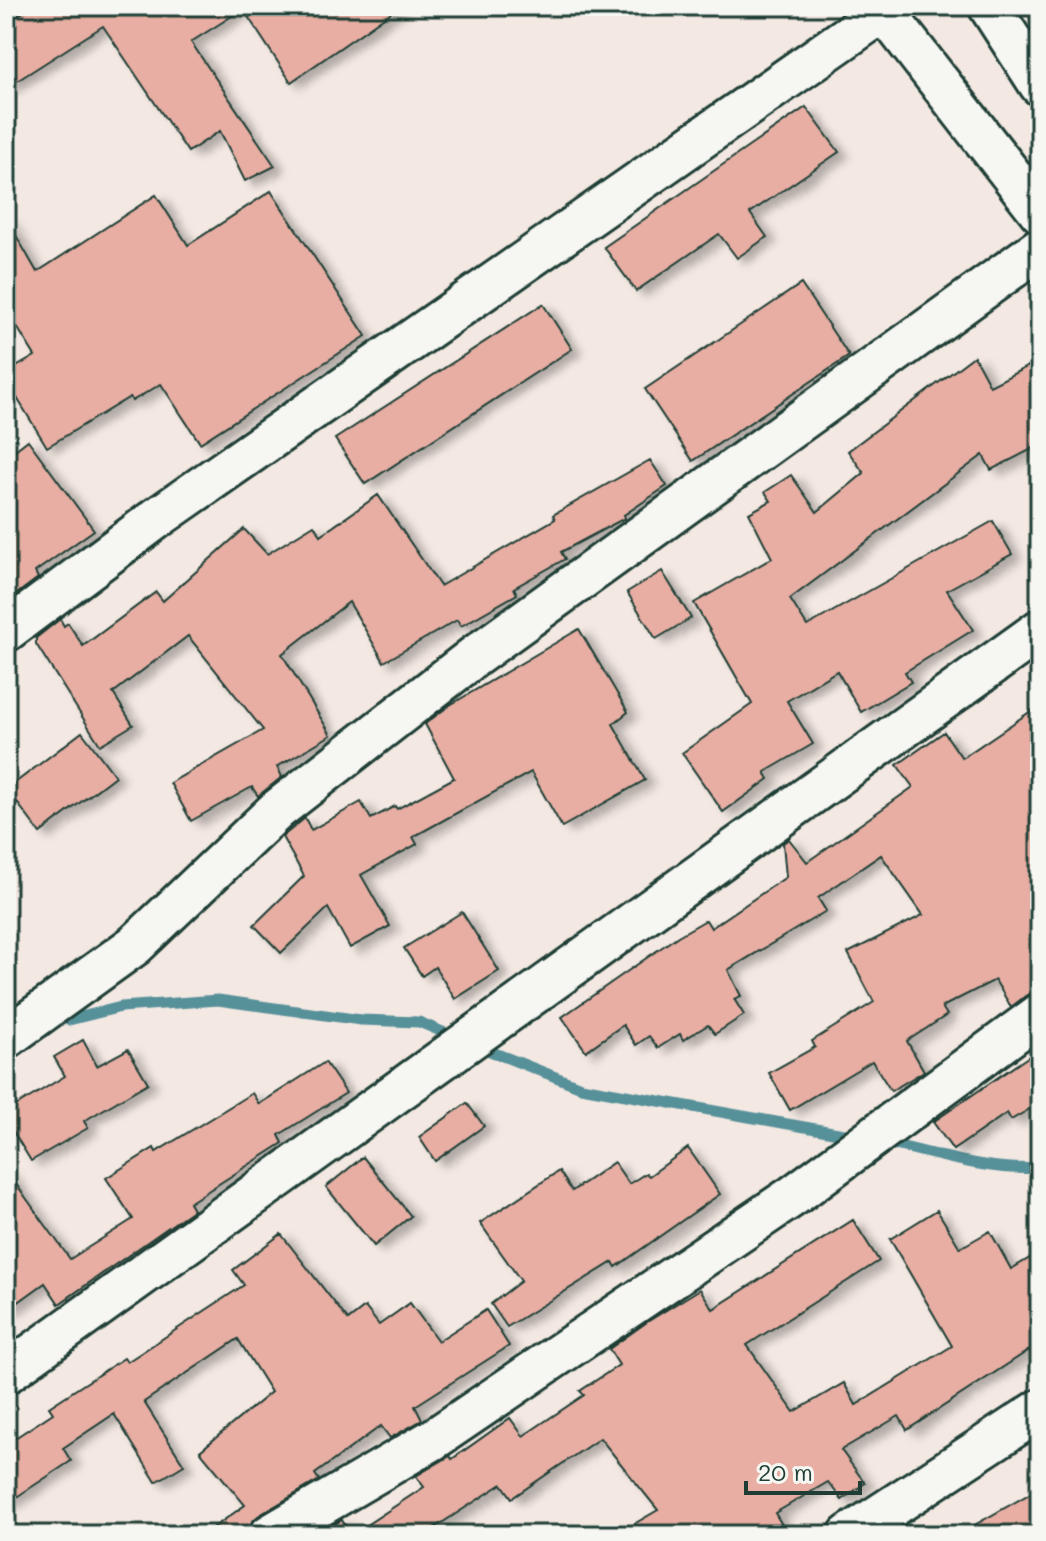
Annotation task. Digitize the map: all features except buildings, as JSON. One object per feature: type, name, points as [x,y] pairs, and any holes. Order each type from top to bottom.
[{"type":"street","points":[[989,6],[1040,85]]},
{"type":"street","points":[[6,631],[157,518],[885,8],[1040,212]]},
{"type":"street","points":[[14,1033],[135,945],[277,810],[475,656],[1040,248]]},
{"type":"street","points":[[6,1373],[1040,630]]},
{"type":"street","points":[[270,1535],[434,1439],[793,1196],[1040,1014]]},
{"type":"street","points":[[849,1535],[1040,1410]]},
{"type":"waterway","points":[[53,1016],[69,1020],[121,1007],[218,1000],[361,1020],[419,1022],[457,1038]]},
{"type":"waterway","points":[[6,1005],[29,1010]]},
{"type":"waterway","points":[[477,1046],[581,1087],[855,1136]]},
{"type":"waterway","points":[[887,1143],[982,1165],[1040,1168]]}]
